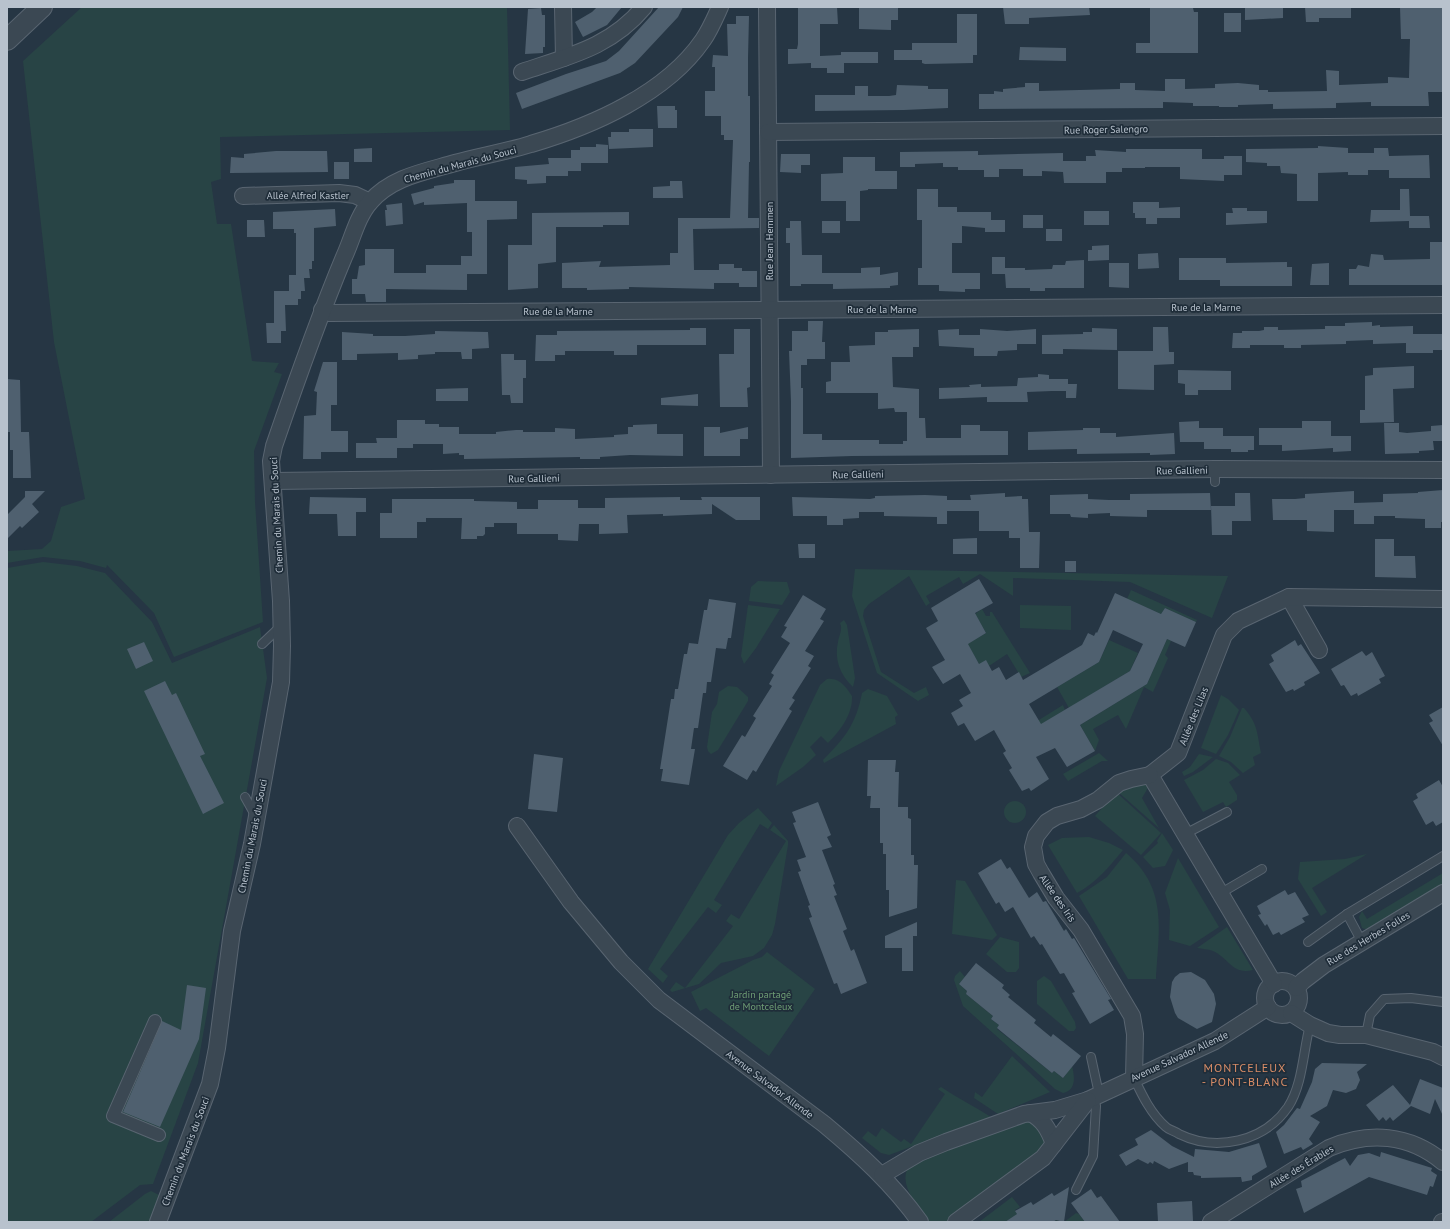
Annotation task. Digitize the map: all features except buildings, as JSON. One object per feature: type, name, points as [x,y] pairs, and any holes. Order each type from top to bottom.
[{"type":"street","points":[[7,40],[42,7]]},
{"type":"street","points":[[563,7],[564,58]]},
{"type":"street","points":[[522,72],[564,58],[606,41],[615,35],[644,7]]},
{"type":"street","name":"Chemin du Marais du Souci","points":[[158,1222],[210,1084],[218,1048],[232,932],[256,817],[281,682],[282,626],[271,461],[274,446],[322,310],[364,211],[370,202],[386,187],[407,176],[529,145],[568,133],[615,111],[649,90],[678,68],[703,41],[720,7]]},
{"type":"street","name":"Rue Jean Hemmen","points":[[767,7],[771,475]]},
{"type":"street","name":"Rue Roger Salengro","points":[[768,132],[1443,126]]},
{"type":"street","name":"Allée Alfred Kastler","points":[[243,196],[339,193],[355,195],[370,202]]},
{"type":"street","name":"Rue de la Marne","points":[[322,310],[330,313],[1443,305]]},
{"type":"street","name":"Rue Gallieni","points":[[273,481],[771,475],[1215,476],[1443,470]]},
{"type":"street","points":[[1289,596],[1319,650]]},
{"type":"street","name":"Allée des Lilas","points":[[1150,776],[1178,753],[1224,635],[1238,621],[1289,596],[1443,599]]},
{"type":"street","points":[[1150,776],[1274,984]]},
{"type":"street","name":"Allée des Iris","points":[[1134,1078],[1135,1034],[1132,1016],[1081,930],[1056,898],[1040,873],[1036,864],[1033,847],[1036,836],[1047,822],[1057,816],[1081,809],[1098,800],[1119,783],[1131,779],[1150,776]]},
{"type":"street","name":"Avenue Salvador Allende","points":[[517,826],[571,902],[621,962],[659,1000],[824,1124],[882,1175],[919,1153],[1030,1113],[1055,1110],[1094,1097],[1223,1037],[1268,1007]]},
{"type":"street","name":"Rue des Herbes Folles","points":[[1296,988],[1313,972],[1443,893]]},
{"type":"street","points":[[1283,981],[1293,985],[1296,988],[1299,1002],[1291,1013],[1281,1015],[1276,1014],[1268,1007],[1266,994],[1274,984],[1283,981]]},
{"type":"street","points":[[1291,1013],[1310,1025],[1328,1033],[1340,1035],[1366,1035],[1433,1052],[1443,1057]]},
{"type":"street","points":[[155,1021],[113,1116],[159,1135]]},
{"type":"street","name":"Avenue Salvador Allende","points":[[956,1222],[1043,1158],[1094,1097]]},
{"type":"street","points":[[1030,1113],[1040,1118],[1050,1132],[1054,1144]]},
{"type":"street","name":"Allée des Érables","points":[[1211,1222],[1329,1148],[1348,1141],[1376,1137],[1399,1139],[1424,1149],[1443,1162]]},
{"type":"street","points":[[882,1175],[904,1199],[920,1222]]},
{"type":"lane","points":[[262,644],[282,626]]},
{"type":"lane","points":[[245,797],[256,817]]},
{"type":"lane","points":[[1185,834],[1227,812]]},
{"type":"lane","points":[[1308,942],[1347,914],[1443,856]]},
{"type":"lane","points":[[1221,893],[1262,869]]},
{"type":"lane","points":[[1347,914],[1362,942]]},
{"type":"lane","points":[[1366,1035],[1370,1015],[1384,999],[1411,998],[1443,1002]]},
{"type":"lane","points":[[1134,1078],[1152,1111],[1166,1127],[1188,1138],[1215,1143],[1242,1140],[1263,1131],[1273,1124],[1289,1106],[1299,1080],[1310,1025]]},
{"type":"lane","points":[[1076,1190],[1093,1156],[1096,1106],[1091,1058]]},
{"type":"green space","points":[[82,7],[507,7],[510,130],[220,137],[221,179],[211,182],[217,224],[231,224],[252,361],[279,363],[274,372],[282,374],[254,451],[255,502],[263,622],[174,657],[154,613],[107,565],[106,568],[80,561],[43,557],[7,563],[7,551],[42,549],[51,541],[61,507],[85,499],[54,342],[23,61]]},
{"type":"green space","points":[[43,562],[77,566],[105,573],[152,622],[172,663],[260,627],[267,678],[198,1063],[153,1184],[140,1185],[91,1222],[7,1222],[7,568]]},
{"type":"green space","points":[[855,569],[1228,576],[1212,618],[1130,582],[1013,578],[1013,596],[980,574],[963,584],[959,577],[926,596],[930,603],[926,606],[909,576],[869,604],[864,610],[863,616],[881,672],[914,693],[926,687],[929,695],[918,701],[877,673],[852,596]]},
{"type":"green space","points":[[758,581],[787,582],[790,592],[782,605],[749,601],[751,587]]},
{"type":"green space","points":[[1131,590],[1197,620],[1196,622],[1165,608],[1161,614],[1127,599]]},
{"type":"green space","points":[[748,605],[780,609],[756,648],[744,664],[741,656]]},
{"type":"green space","points":[[1020,605],[1071,606],[1071,630],[1020,628]]},
{"type":"green space","points":[[982,609],[986,616],[990,616],[990,612],[992,612],[1030,673],[1021,677],[1007,654],[989,666],[979,664],[967,644],[986,633],[975,614]]},
{"type":"green space","points":[[844,620],[847,625],[855,678],[853,687],[841,672],[837,655],[838,639],[841,630],[840,623]]},
{"type":"green space","points":[[1167,639],[1171,641],[1165,655],[1168,658],[1153,692],[1144,687],[1126,729],[1118,715],[1093,729],[1099,740],[1095,751],[1080,725],[1147,684]]},
{"type":"green space","points":[[1109,640],[1138,653],[1130,671],[1069,708],[1057,687],[1099,662]]},
{"type":"green space","points":[[827,679],[839,681],[845,686],[852,696],[852,703],[848,716],[841,728],[828,743],[821,736],[810,747],[816,755],[803,767],[776,786],[779,771],[820,685]]},
{"type":"green space","points":[[728,686],[737,687],[748,697],[748,701],[718,750],[711,754],[707,747],[712,712],[717,704],[719,692]]},
{"type":"green space","points":[[868,689],[887,696],[898,715],[895,717],[896,724],[824,763],[823,760],[838,745],[853,722],[860,704],[862,693]]},
{"type":"green space","points":[[1221,695],[1228,699],[1239,710],[1228,735],[1216,754],[1201,748]]},
{"type":"green space","points":[[1063,705],[1065,710],[1029,732],[1026,728]]},
{"type":"green space","points":[[1242,708],[1244,708],[1252,719],[1258,734],[1261,753],[1253,757],[1255,765],[1243,773],[1231,762],[1219,756],[1230,737]]},
{"type":"green space","points":[[1099,753],[1108,761],[1102,761],[1068,781],[1063,774]]},
{"type":"green space","points":[[1199,754],[1213,757],[1193,772],[1184,776],[1182,772],[1190,767]]},
{"type":"green space","points":[[1216,759],[1228,763],[1240,775],[1229,782],[1237,795],[1237,800],[1226,807],[1223,802],[1203,812],[1184,780],[1203,770]]},
{"type":"green space","points":[[1144,784],[1149,786],[1142,798],[1159,828],[1117,791]]},
{"type":"green space","points":[[1116,792],[1161,833],[1141,855],[1095,816]]},
{"type":"green space","points":[[1015,801],[1023,804],[1026,812],[1023,820],[1015,823],[1007,820],[1004,812],[1007,804]]},
{"type":"green space","points":[[758,808],[772,823],[768,829],[760,824],[714,900],[722,905],[716,913],[708,907],[660,969],[668,976],[663,983],[648,969],[728,835],[739,823]]},
{"type":"green space","points":[[774,825],[788,841],[788,845],[772,935],[764,948],[753,956],[721,963],[699,984],[672,992],[670,990],[676,982],[685,988],[733,926],[726,921],[731,914],[739,919],[786,841],[770,830]]},
{"type":"green space","points":[[1162,833],[1173,850],[1165,866],[1153,868],[1143,857],[1158,843],[1157,841]]},
{"type":"green space","points":[[1089,837],[1109,843],[1123,850],[1097,879],[1077,893],[1048,845],[1062,838]]},
{"type":"green space","points":[[1126,853],[1139,866],[1149,881],[1155,895],[1159,927],[1156,979],[1128,979],[1079,896],[1107,877]]},
{"type":"green space","points":[[1367,854],[1312,888],[1327,912],[1321,916],[1298,879],[1300,862],[1345,859]]},
{"type":"green space","points":[[1178,858],[1219,927],[1190,946],[1169,940],[1170,910],[1165,893]]},
{"type":"green space","points":[[1443,873],[1443,885],[1368,930],[1362,928],[1359,917],[1362,911],[1367,919]]},
{"type":"green space","points":[[956,880],[965,881],[997,935],[992,940],[952,934]]},
{"type":"green space","points":[[1227,927],[1253,970],[1240,970],[1219,954],[1207,949],[1197,948]]},
{"type":"green space","points":[[1000,937],[1019,942],[1019,968],[1016,972],[1007,972],[986,954]]},
{"type":"green space","name":"Jardin partagé de Montceleux","points":[[767,952],[815,989],[769,1056],[706,1008],[700,1011],[691,992],[753,960],[762,957]]},
{"type":"green space","points":[[960,971],[965,977],[959,984],[967,991],[966,994],[993,1016],[991,1019],[999,1025],[997,1029],[1052,1073],[1054,1071],[1063,1078],[1072,1066],[1074,1083],[1067,1092],[1063,1093],[1055,1089],[963,1006],[954,980],[955,976]]},
{"type":"green space","points":[[1044,976],[1051,981],[1075,1022],[1076,1028],[1074,1031],[1069,1031],[1037,1004],[1037,981]]},
{"type":"green space","points":[[1012,1056],[1050,1092],[998,1114],[974,1098],[975,1092],[982,1097]]},
{"type":"green space","points":[[941,1087],[991,1117],[889,1155],[881,1153],[862,1138],[868,1131],[876,1137],[882,1128],[901,1142],[904,1139],[911,1144],[945,1094],[938,1089]]},
{"type":"green space","points":[[1029,1118],[1046,1136],[1044,1150],[949,1222],[928,1222],[912,1198],[906,1185],[905,1178],[910,1164]]},
{"type":"green space","points":[[151,1191],[161,1196],[151,1222],[109,1222],[145,1194]]},
{"type":"green space","points":[[1012,1197],[1020,1207],[1015,1210],[1017,1214],[1014,1222],[979,1222]]},
{"type":"green space","points":[[1076,1213],[1079,1214],[1085,1222],[1064,1222]]},
{"type":"green space","points":[[1056,1220],[1064,1222],[1053,1222]]},
{"type":"district","name":"MONTCELEUX - PONT-BLANC","points":[[1245,1075]]}]
